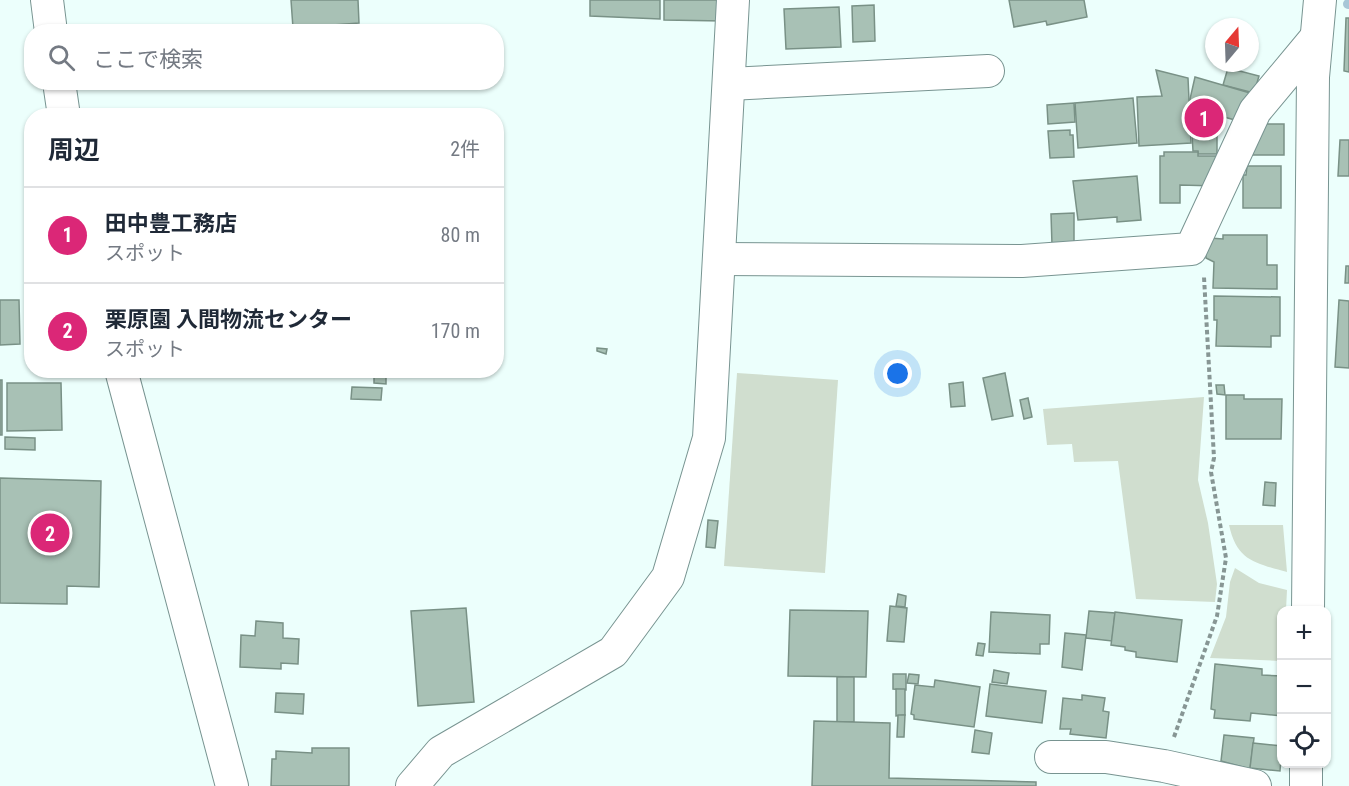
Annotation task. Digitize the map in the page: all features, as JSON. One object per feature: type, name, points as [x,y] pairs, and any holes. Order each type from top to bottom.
[{"type":"street","points":[[46,0],[50,24]]},
{"type":"street","points":[[412,786],[441,752],[612,652],[668,577],[709,438],[733,0]]},
{"type":"street","points":[[1308,606],[1313,77],[1320,0]]},
{"type":"street","points":[[719,259],[1022,261],[1191,249],[1255,111],[1315,39]]},
{"type":"street","points":[[729,84],[988,71]]},
{"type":"street","points":[[60,90],[63,108]]},
{"type":"street","points":[[123,378],[232,786]]},
{"type":"street","points":[[1051,757],[1106,757],[1164,766],[1255,786]]},
{"type":"street","points":[[1306,768],[1306,786]]},
{"type":"path","points":[[1164,766],[1217,616],[1226,558],[1211,472],[1214,458],[1206,292],[1201,255],[1191,249]]},
{"type":"green space","points":[[737,373],[838,380],[825,573],[724,566]]},
{"type":"green space","points":[[1204,397],[1198,480],[1208,523],[1217,584],[1215,602],[1136,599],[1118,461],[1074,462],[1072,444],[1047,445],[1043,409]]},
{"type":"green space","points":[[1229,525],[1283,525],[1287,572],[1249,559],[1237,546]]},
{"type":"green space","points":[[1235,568],[1259,583],[1287,590],[1286,606],[1277,606],[1277,661],[1210,658],[1226,617],[1230,582]]},
{"type":"building","points":[[291,0],[358,0],[359,23],[293,24]]},
{"type":"building","points":[[590,0],[660,0],[660,19],[590,16]]},
{"type":"building","points":[[664,0],[723,0],[723,21],[664,20]]},
{"type":"building","points":[[1009,0],[1084,0],[1087,17],[1047,25],[1046,21],[1014,27]]},
{"type":"building","points":[[874,5],[875,41],[853,42],[852,6]]},
{"type":"building","points":[[839,7],[841,47],[786,49],[784,9]]},
{"type":"building","points":[[1346,18],[1349,18],[1349,72],[1344,71]]},
{"type":"building","points":[[1156,70],[1188,78],[1191,143],[1139,146],[1137,97],[1162,96]]},
{"type":"building","points":[[1227,72],[1244,72],[1259,76],[1254,93],[1223,85]]},
{"type":"building","points":[[1195,77],[1250,93],[1242,122],[1217,115],[1217,154],[1198,154],[1198,151],[1193,151],[1190,99]]},
{"type":"building","points":[[1133,98],[1137,143],[1078,148],[1075,103]]},
{"type":"building","points":[[1074,103],[1075,122],[1048,124],[1047,105]]},
{"type":"building","points":[[1263,124],[1284,124],[1284,155],[1252,155]]},
{"type":"building","points":[[1070,130],[1070,135],[1073,135],[1074,157],[1050,158],[1048,131]]},
{"type":"building","points":[[1340,140],[1349,140],[1349,176],[1338,176]]},
{"type":"building","points":[[1164,152],[1198,152],[1198,156],[1216,156],[1216,186],[1180,185],[1180,203],[1160,203],[1160,156],[1164,156]]},
{"type":"building","points":[[1247,166],[1281,166],[1281,208],[1243,208],[1243,175],[1246,175]]},
{"type":"building","points":[[1137,176],[1141,220],[1117,222],[1117,217],[1078,220],[1073,181]]},
{"type":"building","points":[[1074,213],[1074,244],[1052,245],[1051,214]]},
{"type":"building","points":[[1223,235],[1267,235],[1267,265],[1277,265],[1277,289],[1213,288],[1214,262],[1206,258],[1205,243],[1210,238],[1223,239]]},
{"type":"building","points":[[1346,266],[1349,266],[1349,283],[1345,283]]},
{"type":"building","points":[[1214,296],[1280,297],[1280,336],[1271,336],[1271,347],[1216,346],[1217,320],[1214,320]]},
{"type":"building","points":[[0,300],[19,300],[20,344],[0,345]]},
{"type":"building","points":[[1339,300],[1349,301],[1349,368],[1335,367]]},
{"type":"building","points":[[597,348],[607,349],[606,354],[597,351]]},
{"type":"building","points":[[1005,373],[1013,416],[992,420],[983,378]]},
{"type":"building","points":[[374,378],[386,378],[386,384],[374,383]]},
{"type":"building","points":[[0,380],[2,380],[2,435],[0,435]]},
{"type":"building","points":[[963,382],[965,406],[951,407],[949,384]]},
{"type":"building","points":[[7,383],[61,383],[62,430],[7,431]]},
{"type":"building","points":[[1216,385],[1224,385],[1225,395],[1217,394]]},
{"type":"building","points":[[352,387],[382,388],[381,400],[351,399]]},
{"type":"building","points":[[1226,395],[1244,395],[1244,399],[1282,399],[1281,439],[1226,439]]},
{"type":"building","points":[[1028,398],[1032,417],[1024,419],[1020,400]]},
{"type":"building","points":[[5,437],[35,438],[35,450],[5,449]]},
{"type":"building","points":[[0,478],[101,481],[99,587],[67,586],[67,604],[0,603]]},
{"type":"building","points":[[1265,482],[1276,483],[1275,506],[1263,505]]},
{"type":"building","points":[[708,520],[718,521],[715,548],[706,547]]},
{"type":"building","points":[[898,594],[906,596],[905,607],[896,606]]},
{"type":"building","points":[[890,606],[907,608],[904,642],[887,641]]},
{"type":"building","points":[[466,608],[474,702],[418,706],[411,611]]},
{"type":"building","points":[[790,610],[868,611],[866,677],[788,676]]},
{"type":"building","points":[[1089,611],[1115,613],[1112,641],[1086,638]]},
{"type":"building","points":[[991,612],[1050,615],[1049,644],[1040,644],[1040,654],[989,652]]},
{"type":"building","points":[[1115,612],[1182,620],[1177,662],[1136,657],[1136,652],[1125,650],[1125,647],[1111,645]]},
{"type":"building","points":[[256,621],[283,623],[283,638],[299,639],[298,664],[281,663],[281,669],[240,667],[241,635],[255,636]]},
{"type":"building","points":[[1065,633],[1086,635],[1082,670],[1062,667]]},
{"type":"building","points":[[978,643],[985,644],[983,656],[976,655]]},
{"type":"building","points":[[1215,664],[1262,669],[1262,675],[1277,676],[1277,716],[1251,713],[1250,721],[1214,718],[1215,710],[1211,709]]},
{"type":"building","points":[[994,670],[1009,673],[1007,684],[992,682]]},
{"type":"building","points":[[893,674],[906,674],[906,690],[893,689]]},
{"type":"building","points":[[909,674],[919,675],[918,684],[907,683]]},
{"type":"building","points":[[837,677],[854,677],[854,722],[837,722]]},
{"type":"building","points":[[935,680],[980,687],[974,727],[914,719],[914,715],[911,714],[915,685],[934,687]]},
{"type":"building","points":[[990,684],[1046,691],[1042,723],[986,716]]},
{"type":"building","points":[[896,689],[905,689],[905,715],[896,716]]},
{"type":"building","points":[[276,693],[304,694],[303,714],[275,712]]},
{"type":"building","points":[[1082,695],[1105,698],[1103,711],[1109,712],[1106,738],[1070,734],[1071,729],[1060,729],[1063,698],[1082,700]]},
{"type":"building","points":[[898,715],[905,715],[904,737],[897,737]]},
{"type":"building","points":[[814,721],[890,723],[889,778],[1036,782],[1036,786],[812,786]]},
{"type":"building","points":[[975,730],[992,733],[989,754],[972,752]]},
{"type":"building","points":[[1224,735],[1254,738],[1250,769],[1221,761]]},
{"type":"building","points":[[1253,743],[1277,745],[1277,768],[1280,768],[1280,771],[1250,768]]},
{"type":"building","points":[[312,748],[349,748],[349,786],[271,786],[272,759],[276,759],[276,751],[312,753]]},
{"type":"place","name":"田中豊工務店","points":[[1204,118]]},
{"type":"place","name":"栗原園 入間物流センター","points":[[50,533]]}]
